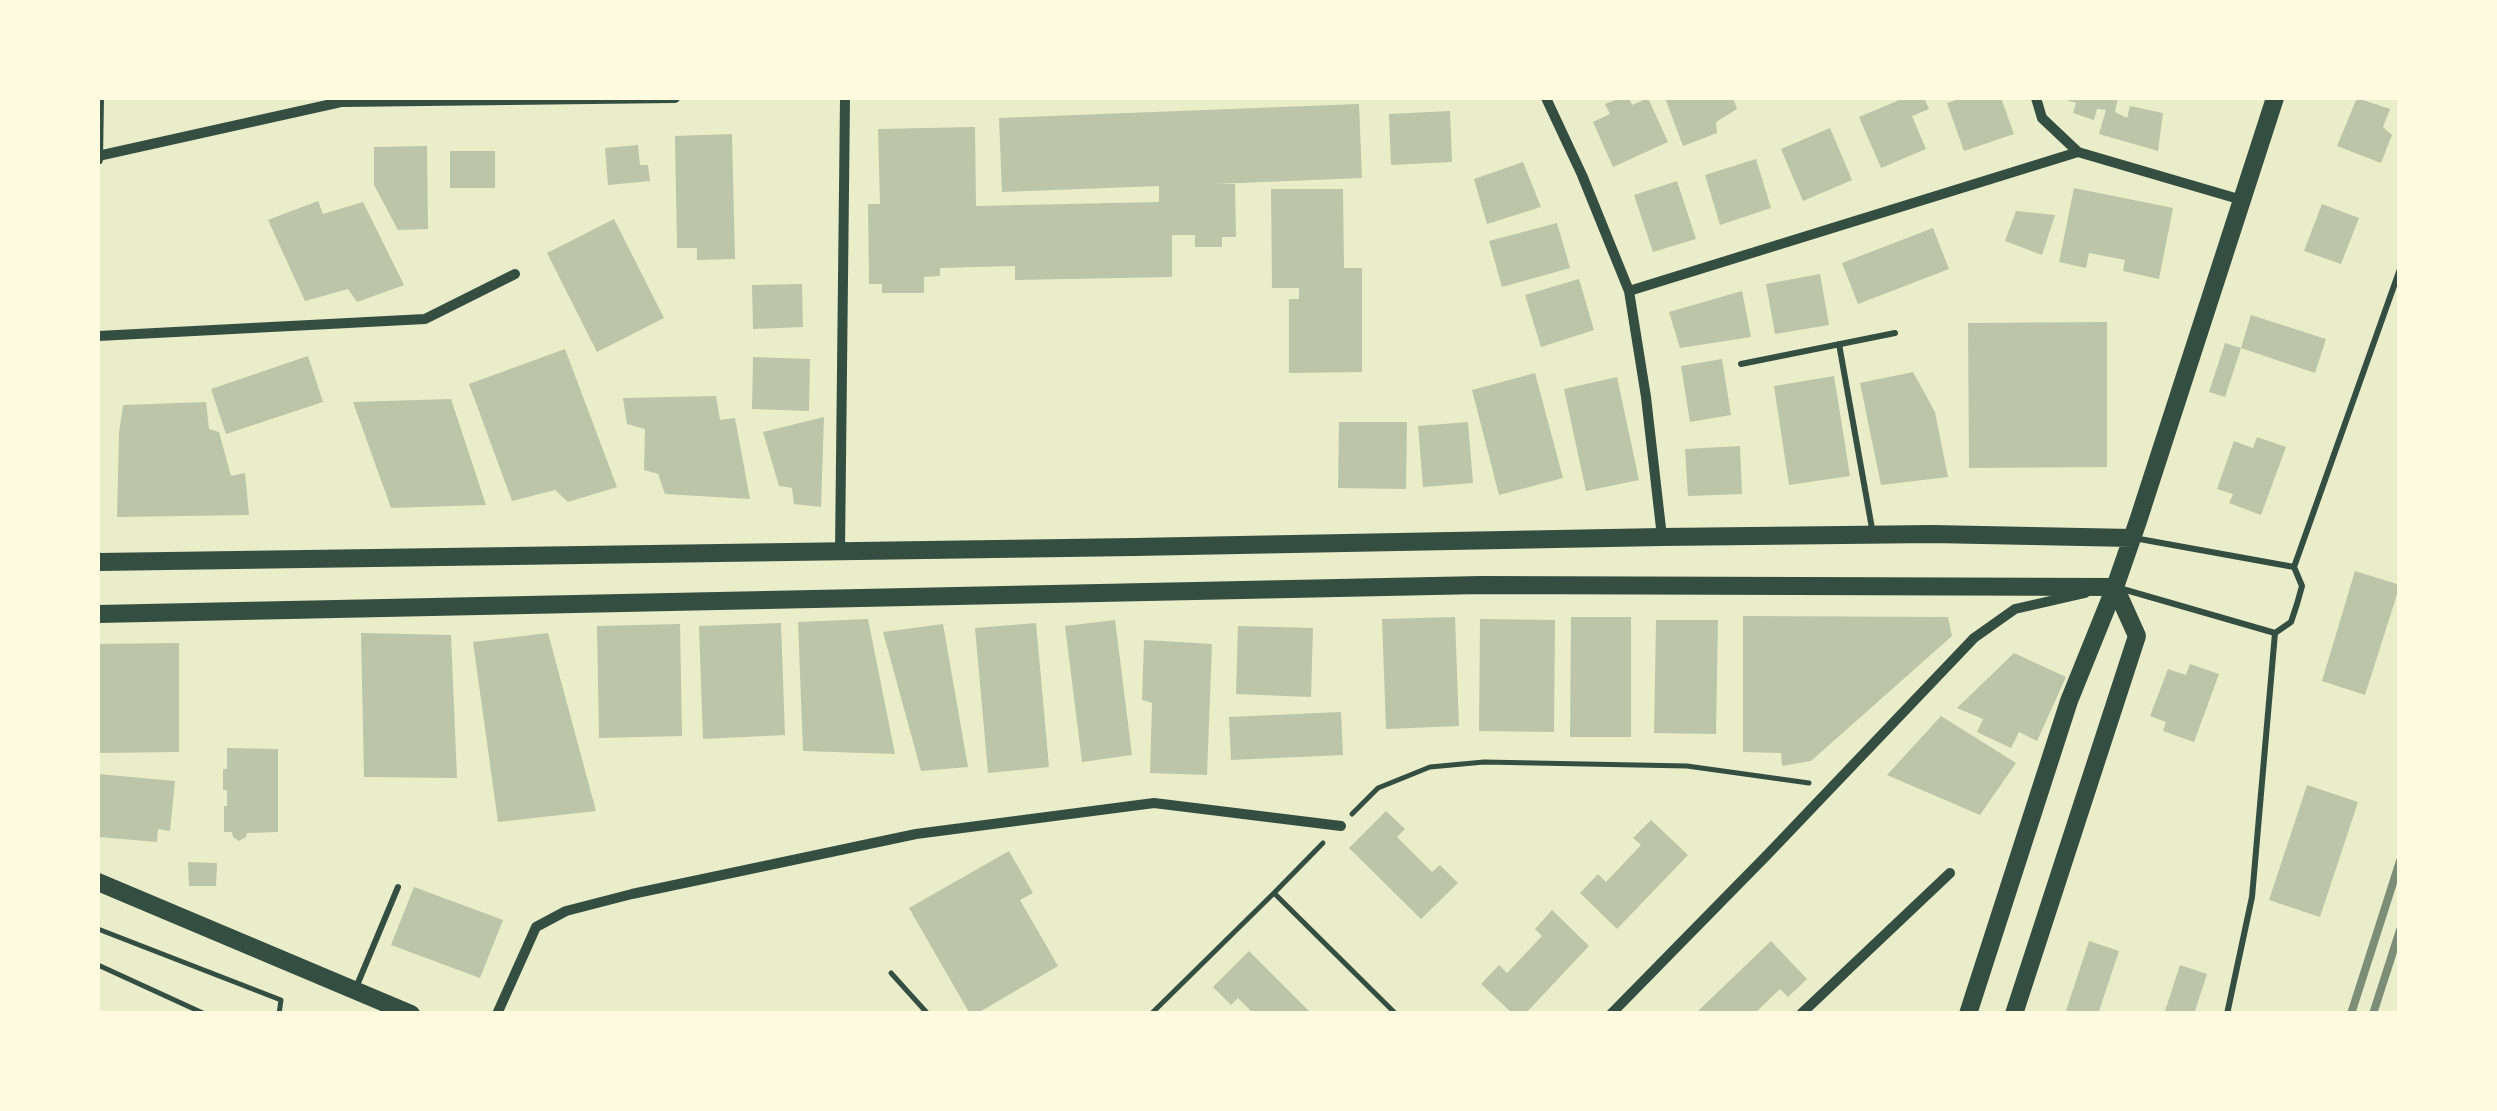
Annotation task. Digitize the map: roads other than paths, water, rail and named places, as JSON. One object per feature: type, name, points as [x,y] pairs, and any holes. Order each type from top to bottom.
[{"type":"main road","points":[[1968,1014],[2069,701],[2132,538],[2275,98]]},
{"type":"main road","points":[[98,562],[1873,535],[2132,538]]},
{"type":"main road","points":[[98,614],[1480,586],[2115,586]]},
{"type":"main road","points":[[2014,1014],[2137,636],[2115,586]]},
{"type":"main road","points":[[98,882],[411,1014]]},
{"type":"street","points":[[98,98],[98,158],[340,102],[675,98]]},
{"type":"street","points":[[840,551],[845,98]]},
{"type":"street","points":[[1546,98],[1629,291],[1662,538]]},
{"type":"street","points":[[2036,98],[2042,118],[2078,152],[2242,200]]},
{"type":"street","points":[[1629,291],[2078,152]]},
{"type":"street","points":[[98,336],[425,320],[515,274]]},
{"type":"street","points":[[1611,1014],[1974,638],[2016,609],[2115,586]]},
{"type":"street","points":[[497,1014],[536,927],[566,911],[632,894],[916,834],[1154,802],[1341,826]]},
{"type":"street","points":[[1801,1014],[1950,873]]},
{"type":"lane","points":[[2115,586],[2275,632],[2291,622],[2302,586],[2294,567],[2400,269]]},
{"type":"lane","points":[[1741,364],[1895,333]]},
{"type":"lane","points":[[1839,344],[1873,535]]},
{"type":"lane","points":[[2132,538],[2294,567]]},
{"type":"lane","points":[[2227,1014],[2252,897],[2275,632]]},
{"type":"lane","points":[[354,991],[398,887]]},
{"type":"railway","points":[[2351,1014],[2400,861]]},
{"type":"railway","points":[[2373,1014],[2400,930]]}]
